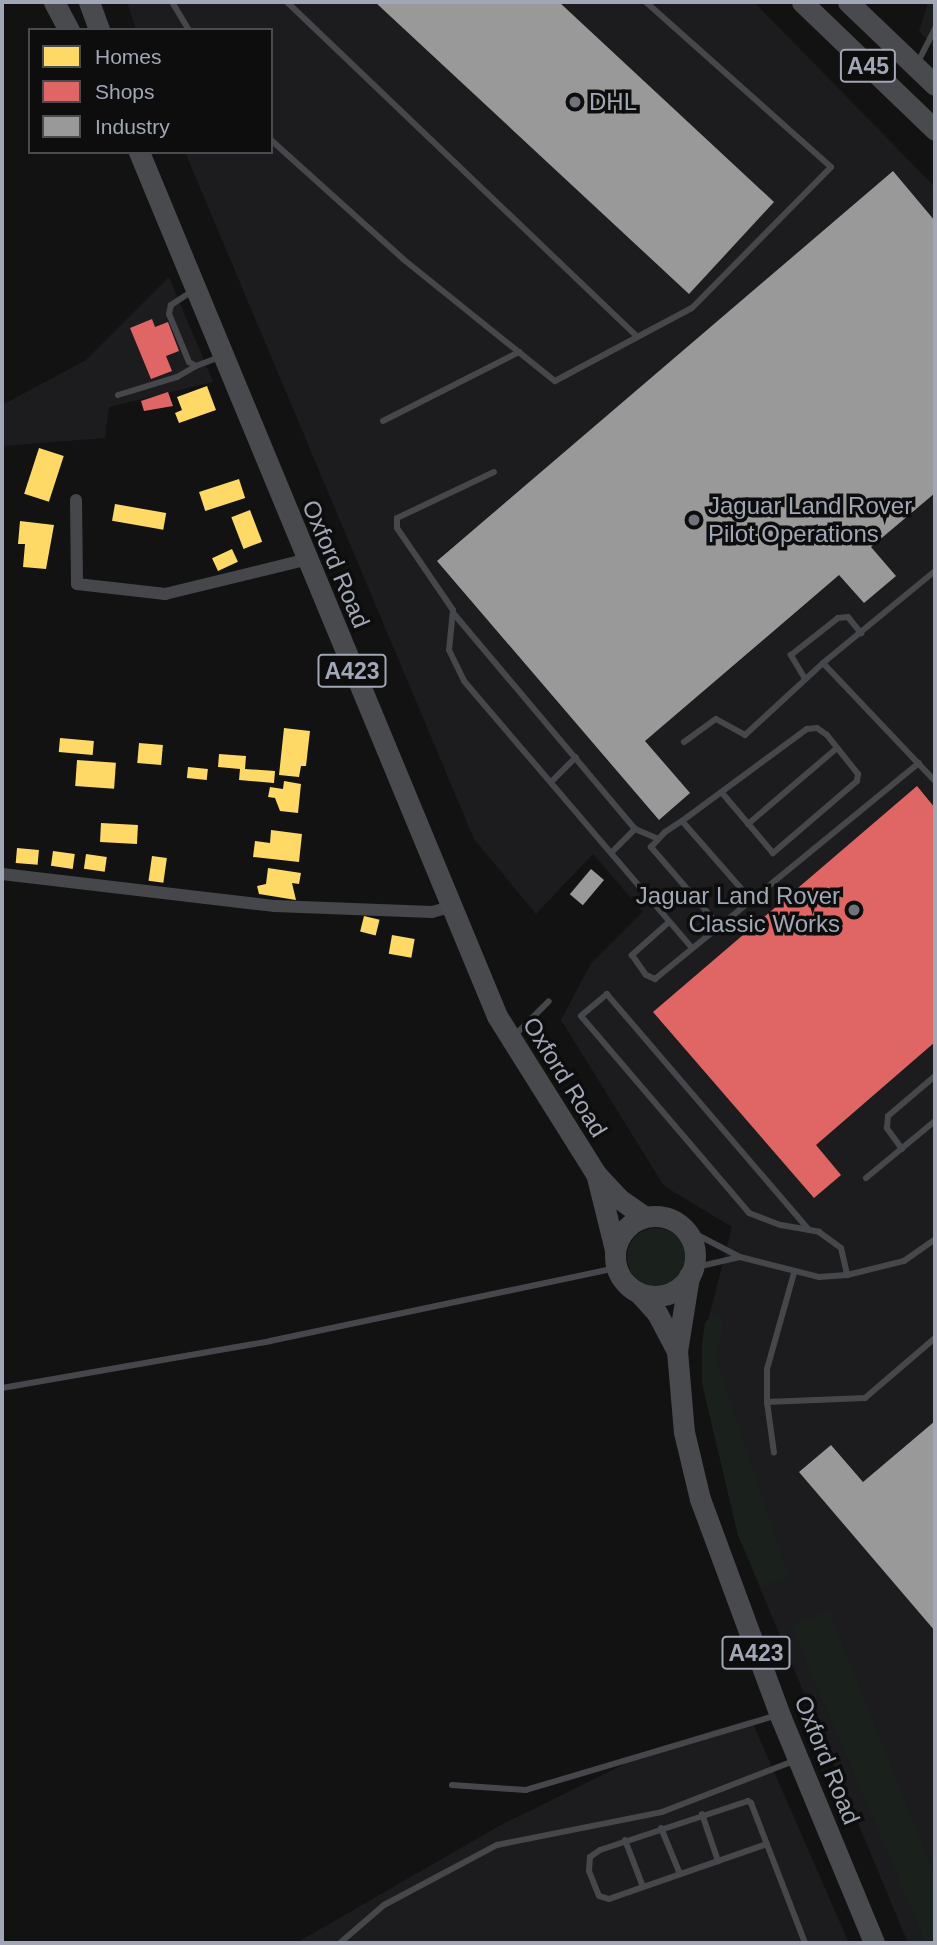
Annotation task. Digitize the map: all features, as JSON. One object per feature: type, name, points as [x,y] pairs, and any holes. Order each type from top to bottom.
[{"type":"highway","points":[[54,2],[68,28]]},
{"type":"highway","points":[[89,2],[98,28]]},
{"type":"highway","name":"A45","points":[[802,2],[935,130]]},
{"type":"highway","name":"A45","points":[[848,2],[935,85]]},
{"type":"highway","name":"Oxford Road","points":[[140,154],[305,560],[510,1040],[596,1174],[618,1198],[645,1217]]},
{"type":"highway","name":"Oxford Road","points":[[596,1174],[616,1259]]},
{"type":"highway","points":[[645,1217],[661,1217],[682,1227],[692,1242],[691,1272],[670,1293],[654,1296],[638,1292],[616,1259],[625,1229],[645,1217]]},
{"type":"highway","name":"Oxford Road","points":[[691,1272],[677,1351],[684,1432],[700,1499],[779,1714],[874,1943]]},
{"type":"highway","name":"Oxford Road","points":[[638,1292],[657,1313],[677,1351]]},
{"type":"street","points":[[76,500],[77,584],[165,594],[305,560]]},
{"type":"street","points":[[2,874],[275,906],[432,912],[451,907]]},
{"type":"lane","points":[[172,2],[188,28]]},
{"type":"lane","points":[[287,2],[636,336]]},
{"type":"lane","points":[[273,142],[403,259],[555,381],[618,351],[636,336],[692,307],[831,167],[646,2]]},
{"type":"lane","points":[[915,66],[935,28]]},
{"type":"lane","points":[[196,289],[171,305],[169,314],[189,362],[196,366]]},
{"type":"lane","points":[[383,421],[519,352]]},
{"type":"lane","points":[[118,396],[177,377],[196,366],[223,356]]},
{"type":"lane","points":[[494,472],[397,517],[397,528],[453,610],[635,829],[658,839]]},
{"type":"lane","points":[[684,741],[716,719],[745,735],[804,677],[935,571]]},
{"type":"lane","points":[[453,610],[449,650],[464,681],[691,947]]},
{"type":"lane","points":[[804,677],[791,655],[838,618],[848,617],[861,633]]},
{"type":"lane","points":[[823,663],[935,781]]},
{"type":"lane","points":[[720,927],[651,847],[658,839],[723,794],[807,729],[817,729],[858,774],[857,781],[773,853],[723,794]]},
{"type":"lane","points":[[748,824],[837,748]]},
{"type":"lane","points":[[551,782],[576,757]]},
{"type":"lane","points":[[669,922],[632,955],[646,975],[654,979],[919,763]]},
{"type":"lane","points":[[682,821],[752,901]]},
{"type":"lane","points":[[612,852],[635,829]]},
{"type":"lane","points":[[809,1230],[607,994],[581,1016],[749,1213],[809,1230],[841,1248],[847,1275]]},
{"type":"lane","points":[[510,1040],[549,1001]]},
{"type":"lane","points":[[902,1149],[887,1128],[888,1116],[935,1076]]},
{"type":"lane","points":[[866,1178],[935,1121]]},
{"type":"lane","points":[[682,1227],[740,1257],[794,1273],[847,1275],[904,1261],[935,1240]]},
{"type":"lane","points":[[691,1272],[740,1257]]},
{"type":"lane","points":[[2,1388],[270,1341],[616,1259]]},
{"type":"lane","points":[[774,1452],[767,1402],[767,1369],[794,1273]]},
{"type":"lane","points":[[767,1402],[864,1398],[935,1338]]},
{"type":"lane","points":[[453,1785],[526,1790],[779,1714]]},
{"type":"lane","points":[[340,1943],[384,1905],[496,1845],[662,1812],[798,1759]]},
{"type":"lane","points":[[698,1798],[718,1861]]},
{"type":"lane","points":[[766,1844],[610,1899],[599,1896],[594,1884],[590,1857],[625,1840],[748,1801],[766,1844],[805,1943]]},
{"type":"lane","points":[[661,1828],[680,1874]]},
{"type":"lane","points":[[625,1840],[643,1887]]},
{"type":"shaded area","points":[[127,2],[754,2],[935,187],[935,1943],[908,1943],[738,1535],[702,1383],[702,1344],[732,1227],[664,1186],[561,1020],[590,965],[643,912],[593,854],[536,914],[474,839],[186,154],[273,154],[273,28],[135,28]]},
{"type":"shaded area","points":[[928,2],[935,2],[935,48],[919,31]]},
{"type":"shaded area","points":[[169,277],[213,382],[109,407],[105,438],[2,446],[2,405],[86,360]]},
{"type":"shaded area","points":[[656,1228],[667,1230],[680,1241],[685,1257],[683,1268],[672,1281],[656,1286],[645,1284],[632,1273],[627,1257],[629,1246],[640,1233]]},
{"type":"shaded area","points":[[713,1314],[724,1320],[716,1358],[789,1577],[761,1587],[738,1535],[702,1383],[705,1323]]},
{"type":"shaded area","points":[[829,1611],[935,1876],[935,1943],[926,1943],[791,1626]]},
{"type":"shaded area","points":[[751,1719],[849,1943],[296,1943],[499,1826],[659,1747]]},
{"type":"building: Homes","points":[[207,386],[216,410],[179,423],[175,413],[182,410],[177,397]]},
{"type":"building: Homes","points":[[39,448],[64,456],[49,502],[24,494]]},
{"type":"building: Homes","points":[[239,479],[245,498],[205,511],[199,492]]},
{"type":"building: Homes","points":[[115,504],[166,513],[163,530],[112,521]]},
{"type":"building: Homes","points":[[250,510],[262,542],[244,549],[231,517]]},
{"type":"building: Homes","points":[[20,521],[54,525],[46,569],[23,567],[25,544],[18,544]]},
{"type":"building: Homes","points":[[232,549],[238,562],[218,571],[212,558]]},
{"type":"building: Homes","points":[[284,728],[310,731],[306,766],[301,766],[299,777],[279,775]]},
{"type":"building: Homes","points":[[60,738],[94,741],[93,755],[59,752]]},
{"type":"building: Homes","points":[[139,743],[163,745],[161,765],[137,763]]},
{"type":"building: Homes","points":[[219,754],[246,756],[245,769],[275,771],[274,783],[239,780],[240,769],[218,767]]},
{"type":"building: Homes","points":[[77,760],[116,763],[114,789],[75,786]]},
{"type":"building: Homes","points":[[188,767],[208,769],[207,780],[187,778]]},
{"type":"building: Homes","points":[[284,781],[301,784],[298,813],[280,811],[275,798],[268,797],[270,787],[283,789]]},
{"type":"building: Homes","points":[[101,823],[138,825],[137,844],[100,842]]},
{"type":"building: Homes","points":[[271,830],[302,834],[299,862],[253,857],[255,841],[270,843]]},
{"type":"building: Homes","points":[[17,848],[39,850],[38,865],[16,863]]},
{"type":"building: Homes","points":[[53,851],[75,854],[73,869],[51,866]]},
{"type":"building: Homes","points":[[86,854],[107,857],[105,872],[84,869]]},
{"type":"building: Homes","points":[[152,856],[167,858],[163,883],[149,881]]},
{"type":"building: Homes","points":[[268,868],[301,873],[299,884],[292,883],[296,900],[259,894],[257,886],[266,884]]},
{"type":"building: Homes","points":[[364,916],[380,920],[376,935],[360,932]]},
{"type":"building: Homes","points":[[392,935],[415,939],[411,958],[389,954]]},
{"type":"building: Shops","points":[[152,319],[155,327],[168,322],[179,351],[166,356],[172,371],[151,379],[130,328]]},
{"type":"building: Shops","points":[[168,392],[173,406],[144,411],[141,401]]},
{"type":"building: Shops","name":"Jaguar Land Rover Classic Works","points":[[917,786],[935,808],[935,1042],[816,1145],[841,1175],[814,1198],[653,1012]]},
{"type":"building: Industry","name":"DHL","points":[[375,2],[559,2],[774,202],[689,294]]},
{"type":"building: Industry","name":"Jaguar Land Rover Pilot Operations","points":[[893,171],[935,221],[935,493],[871,547],[896,576],[864,603],[839,575],[645,741],[690,793],[659,820],[437,561]]},
{"type":"building: Industry","points":[[591,869],[604,880],[583,905],[570,894]]},
{"type":"building: Industry","points":[[935,1421],[935,1631],[799,1472],[831,1445],[863,1482]]},
{"type":"place","name":"DHL","points":[[575,102]]},
{"type":"place","name":"Jaguar Land Rover Pilot Operations","points":[[694,520]]},
{"type":"place","name":"Jaguar Land Rover Classic Works","points":[[854,910]]}]
